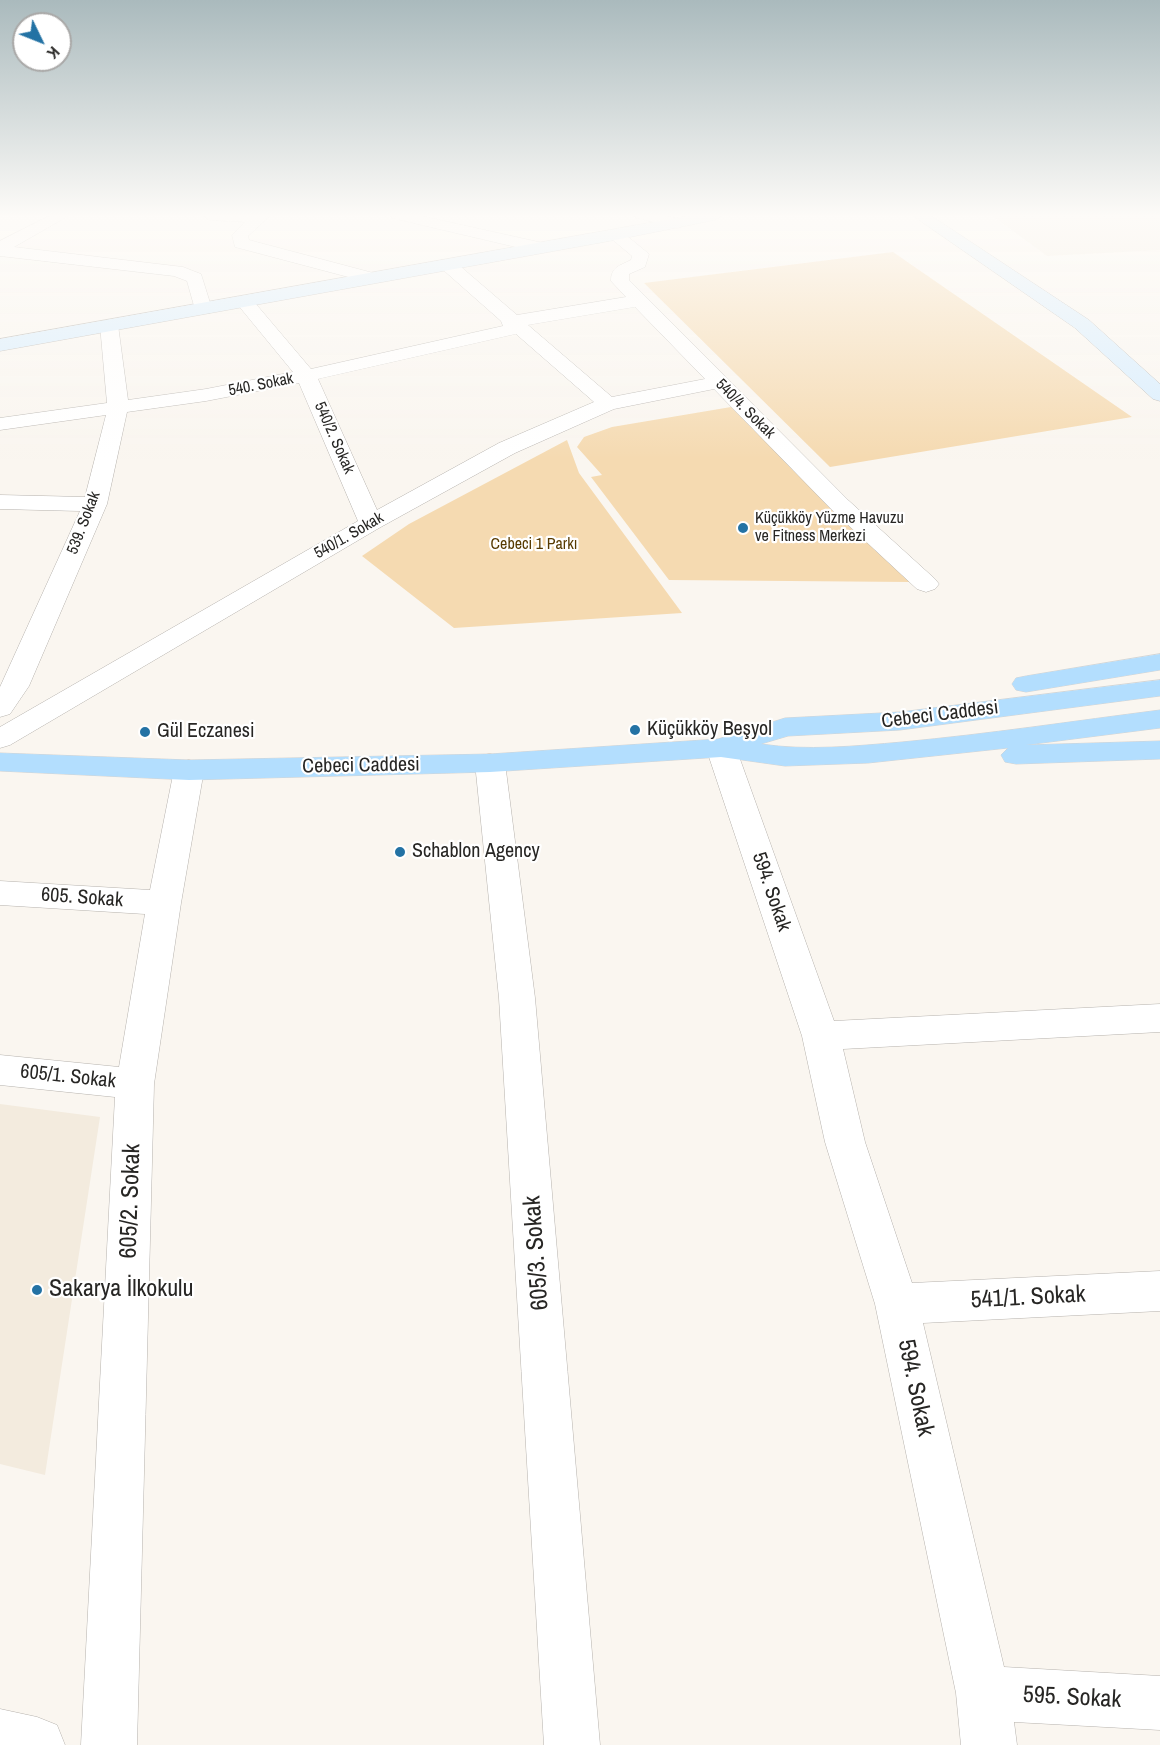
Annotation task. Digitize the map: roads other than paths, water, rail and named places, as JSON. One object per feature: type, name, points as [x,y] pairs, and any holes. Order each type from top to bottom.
[{"type":"main road","points":[[0,345],[269,296]]},
{"type":"main road","points":[[1041,296],[1082,324],[1160,395]]},
{"type":"main road","points":[[900,721],[963,699],[1011,686],[1160,662]]},
{"type":"main road","name":"Cebeci Caddesi","points":[[721,748],[785,728],[900,721],[1160,688]]},
{"type":"main road","name":"Cebeci Caddesi","points":[[0,762],[189,770],[490,763],[721,748],[785,757],[868,754],[937,748],[1160,719]]},
{"type":"main road","points":[[937,748],[1023,756],[1160,750]]},
{"type":"street","points":[[200,296],[203,309]]},
{"type":"street","points":[[483,296],[608,404]]},
{"type":"street","name":"540/4. Sokak","points":[[634,296],[840,505],[926,584]]},
{"type":"street","name":"540/2. Sokak","points":[[244,301],[306,376],[371,523]]},
{"type":"street","name":"540. Sokak","points":[[0,424],[206,395],[306,376],[515,325],[638,301]]},
{"type":"street","name":"539. Sokak","points":[[0,708],[15,686],[94,504],[118,407],[109,325]]},
{"type":"street","name":"540/1. Sokak","points":[[0,739],[371,523],[507,448],[608,404],[718,382]]},
{"type":"street","points":[[0,502],[94,504]]},
{"type":"street","name":"594. Sokak","points":[[721,748],[821,1036],[845,1142],[897,1304],[983,1693],[989,1745]]},
{"type":"street","name":"605/3. Sokak","points":[[490,763],[517,998],[573,1745]]},
{"type":"street","name":"605/2. Sokak","points":[[109,1745],[135,1084],[164,903],[189,770]]},
{"type":"street","name":"605. Sokak","points":[[0,893],[164,903]]},
{"type":"street","points":[[821,1036],[1160,1018]]},
{"type":"street","name":"605/1. Sokak","points":[[0,1070],[135,1084]]},
{"type":"street","name":"541/1. Sokak","points":[[897,1304],[1160,1291]]},
{"type":"street","name":"595. Sokak","points":[[983,1693],[1160,1703]]},
{"type":"street","points":[[0,1737],[37,1745]]},
{"type":"place","name":"Küçükköy Yüzme Havuzu ve Fitness Merkezi","points":[[743,528]]},
{"type":"place","name":"Küçükköy Beşyol","points":[[635,730]]},
{"type":"place","name":"Gül Eczanesi","points":[[145,732]]},
{"type":"place","name":"Schablon Agency","points":[[400,852]]},
{"type":"place","name":"Sakarya İlkokulu","points":[[37,1290]]},
{"type":"park label","name":"Cebeci 1 Parkı","points":[[534,545]]}]
